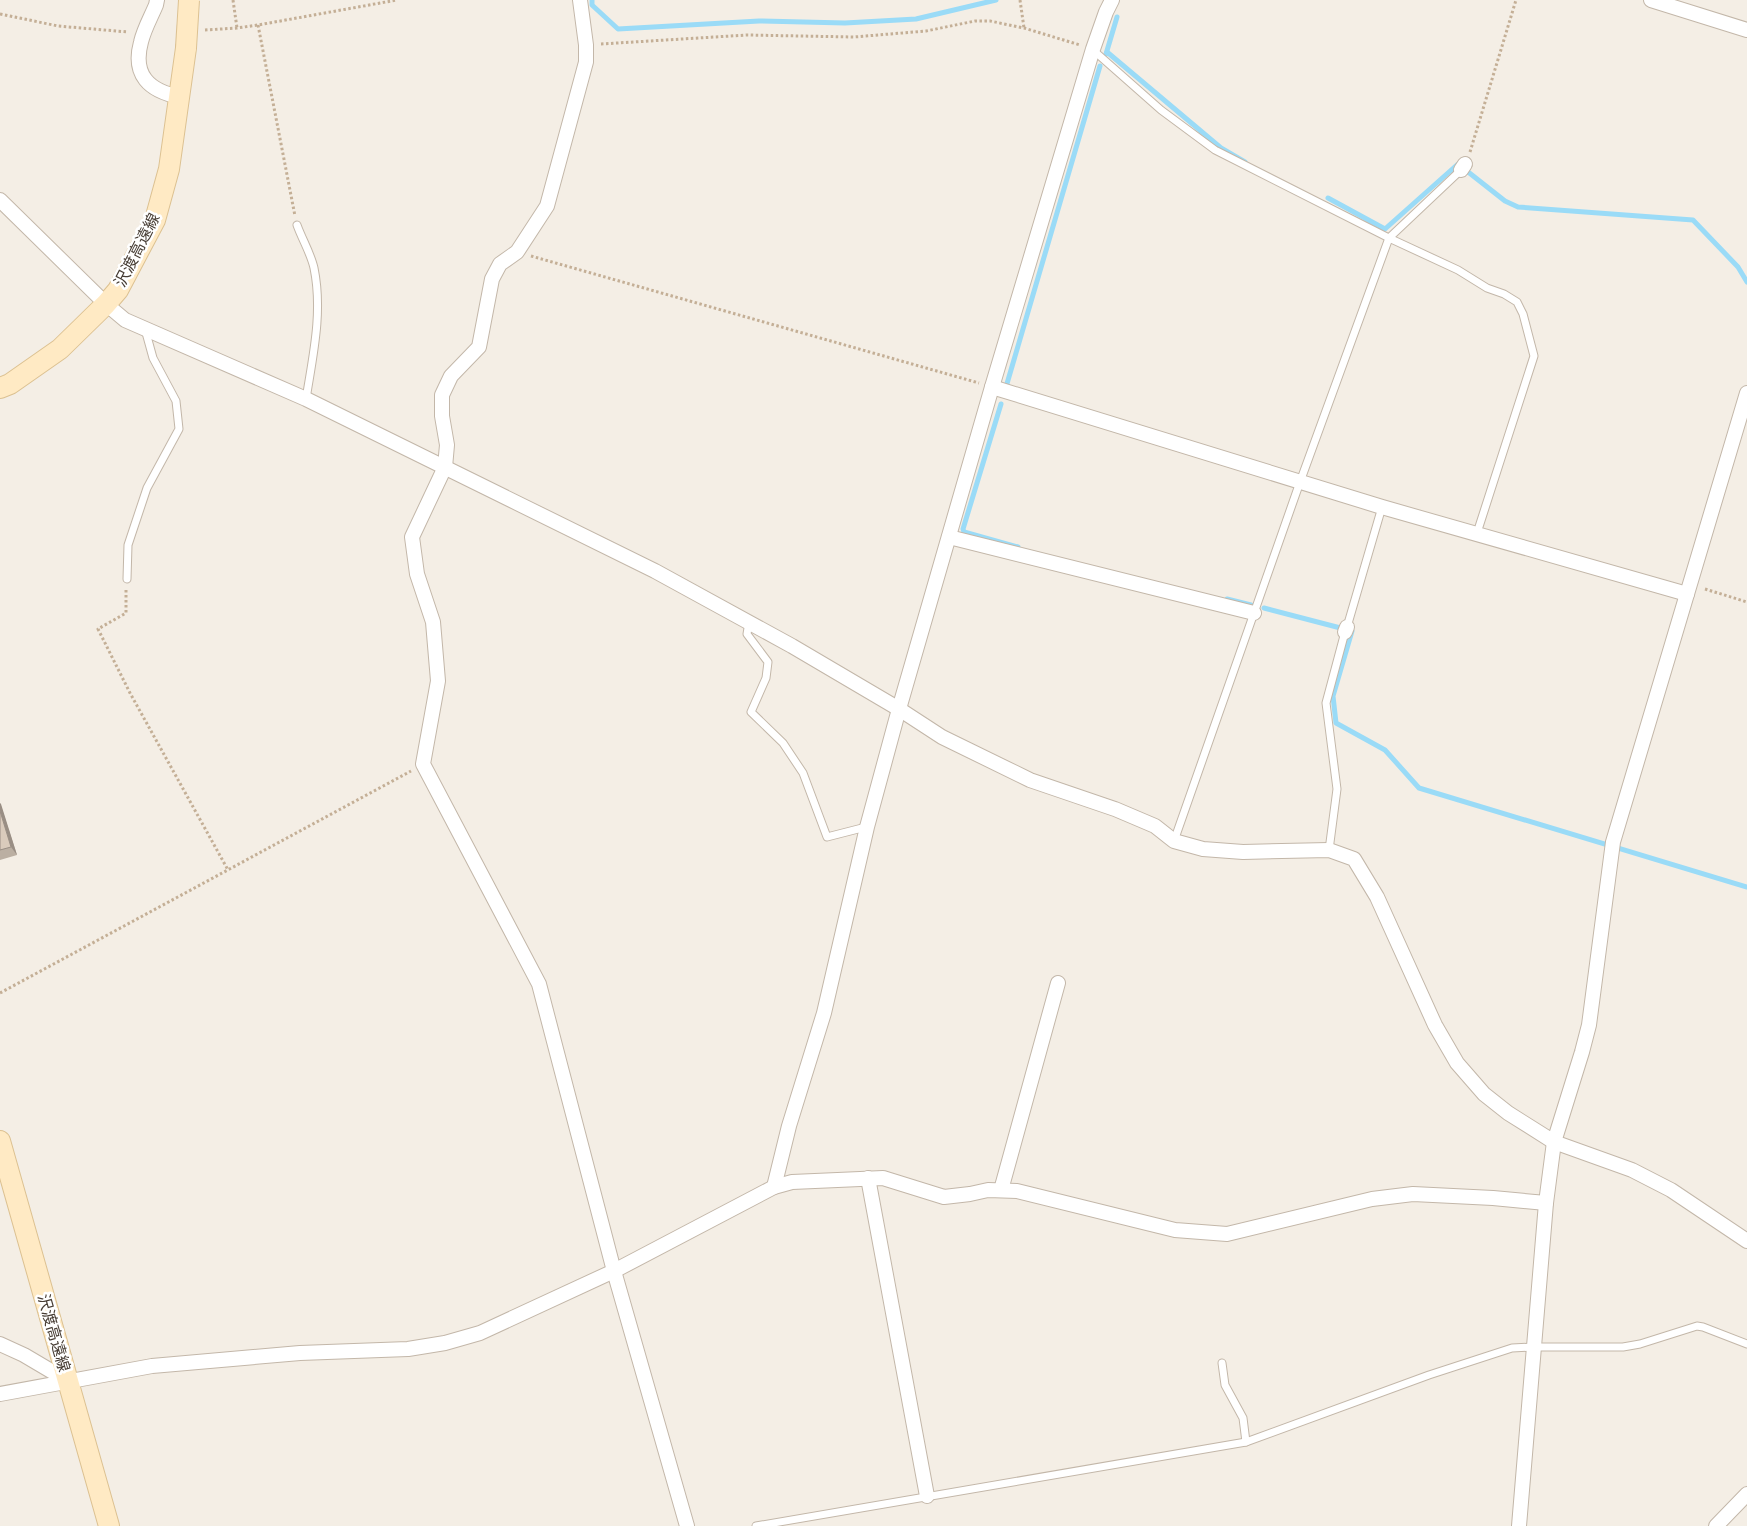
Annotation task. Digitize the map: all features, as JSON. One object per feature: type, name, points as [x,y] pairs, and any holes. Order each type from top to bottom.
[{"type":"main road","name":"沢渡高遠線","points":[[0,388],[10,384],[60,349],[106,304],[118,290],[155,220],[169,169],[186,48],[189,0]]},
{"type":"main road","name":"沢渡高遠線","points":[[0,1141],[109,1526]]},
{"type":"street","points":[[157,0],[140,42],[139,66],[148,84],[165,94],[180,97]]},
{"type":"street","points":[[580,0],[586,45],[586,62],[547,206],[517,252],[500,264],[492,279],[479,346],[451,376],[442,395],[442,416],[447,445],[445,467],[412,536],[417,574],[433,622],[438,681],[424,764],[539,984],[614,1271],[687,1526]]},
{"type":"street","points":[[774,1187],[789,1126],[824,1013],[867,827],[899,709],[992,387],[1093,49],[1112,0]]},
{"type":"street","points":[[1651,0],[1747,30]]},
{"type":"street","points":[[0,200],[106,304],[125,320],[306,399],[655,571],[792,646],[899,709],[942,737],[1030,780],[1131,816],[1155,826],[1174,841],[1203,849],[1243,852],[1329,850],[1354,859],[1377,897],[1435,1025],[1457,1063],[1484,1094],[1554,1142],[1632,1170],[1664,1186],[1747,1241]]},
{"type":"street","points":[[992,387],[1382,507],[1688,589]]},
{"type":"street","points":[[1519,1526],[1546,1203],[1554,1142],[1589,1025],[1613,846],[1747,393]]},
{"type":"street","points":[[948,537],[1254,613]]},
{"type":"street","points":[[1001,1190],[1058,983]]},
{"type":"street","points":[[868,1178],[927,1496]]},
{"type":"street","points":[[0,1394],[152,1366],[300,1353],[408,1349],[445,1343],[480,1333],[614,1271],[774,1187],[792,1182],[883,1178],[944,1197],[988,1190],[1017,1191],[1175,1230],[1227,1234],[1372,1199],[1413,1194],[1546,1203]]},
{"type":"street","points":[[0,1344],[24,1355],[68,1381]]},
{"type":"street","points":[[1716,1526],[1747,1494]]},
{"type":"lane","points":[[1093,49],[1161,110],[1215,150],[1389,238],[1458,270],[1487,288],[1504,294],[1517,302],[1524,314],[1534,356],[1477,533]]},
{"type":"lane","points":[[1174,841],[1300,482],[1389,238],[1463,167]]},
{"type":"lane","points":[[297,225],[314,267],[317,292],[318,327],[306,399]]},
{"type":"lane","points":[[127,579],[128,545],[147,488],[179,429],[176,401],[153,358],[145,329]]},
{"type":"lane","points":[[1329,850],[1337,789],[1326,703],[1382,507]]},
{"type":"lane","points":[[749,622],[747,634],[768,662],[766,678],[752,712],[783,743],[803,773],[827,837],[867,827]]},
{"type":"lane","points":[[756,1526],[1246,1442],[1476,1359],[1512,1348],[1534,1346],[1623,1347],[1640,1344],[1697,1326],[1747,1344]]},
{"type":"lane","points":[[1222,1363],[1226,1385],[1243,1418],[1246,1442]]},
{"type":"path","points":[[233,0],[237,28]]},
{"type":"path","points":[[199,30],[258,25],[397,0]]},
{"type":"path","points":[[1020,0],[1024,28]]},
{"type":"path","points":[[1463,167],[1516,0]]},
{"type":"path","points":[[0,14],[58,26],[136,33]]},
{"type":"path","points":[[586,45],[747,35],[854,37],[926,32],[975,21],[990,21],[1024,28],[1093,49]]},
{"type":"path","points":[[258,25],[297,225]]},
{"type":"path","points":[[517,252],[992,387]]},
{"type":"path","points":[[127,579],[126,613],[98,629],[130,693],[228,870]]},
{"type":"path","points":[[1688,589],[1747,602]]},
{"type":"path","points":[[0,993],[424,764]]},
{"type":"building","points":[[0,811],[11,847],[0,850]]},
{"type":"waterway","points":[[592,0],[592,5],[618,29],[759,21],[845,23],[916,19],[996,0]]},
{"type":"waterway","points":[[1106,54],[1117,17]]},
{"type":"waterway","points":[[1107,52],[1221,148],[1245,162]]},
{"type":"waterway","points":[[1006,387],[1100,66]]},
{"type":"waterway","points":[[1328,198],[1385,229],[1458,164],[1505,201],[1518,207],[1693,220],[1738,267],[1747,282]]},
{"type":"waterway","points":[[1001,404],[963,529],[964,532],[1018,547]]},
{"type":"waterway","points":[[1227,599],[1251,605]]},
{"type":"waterway","points":[[1264,608],[1352,631],[1333,696],[1336,723],[1385,750],[1419,788],[1747,887]]}]
